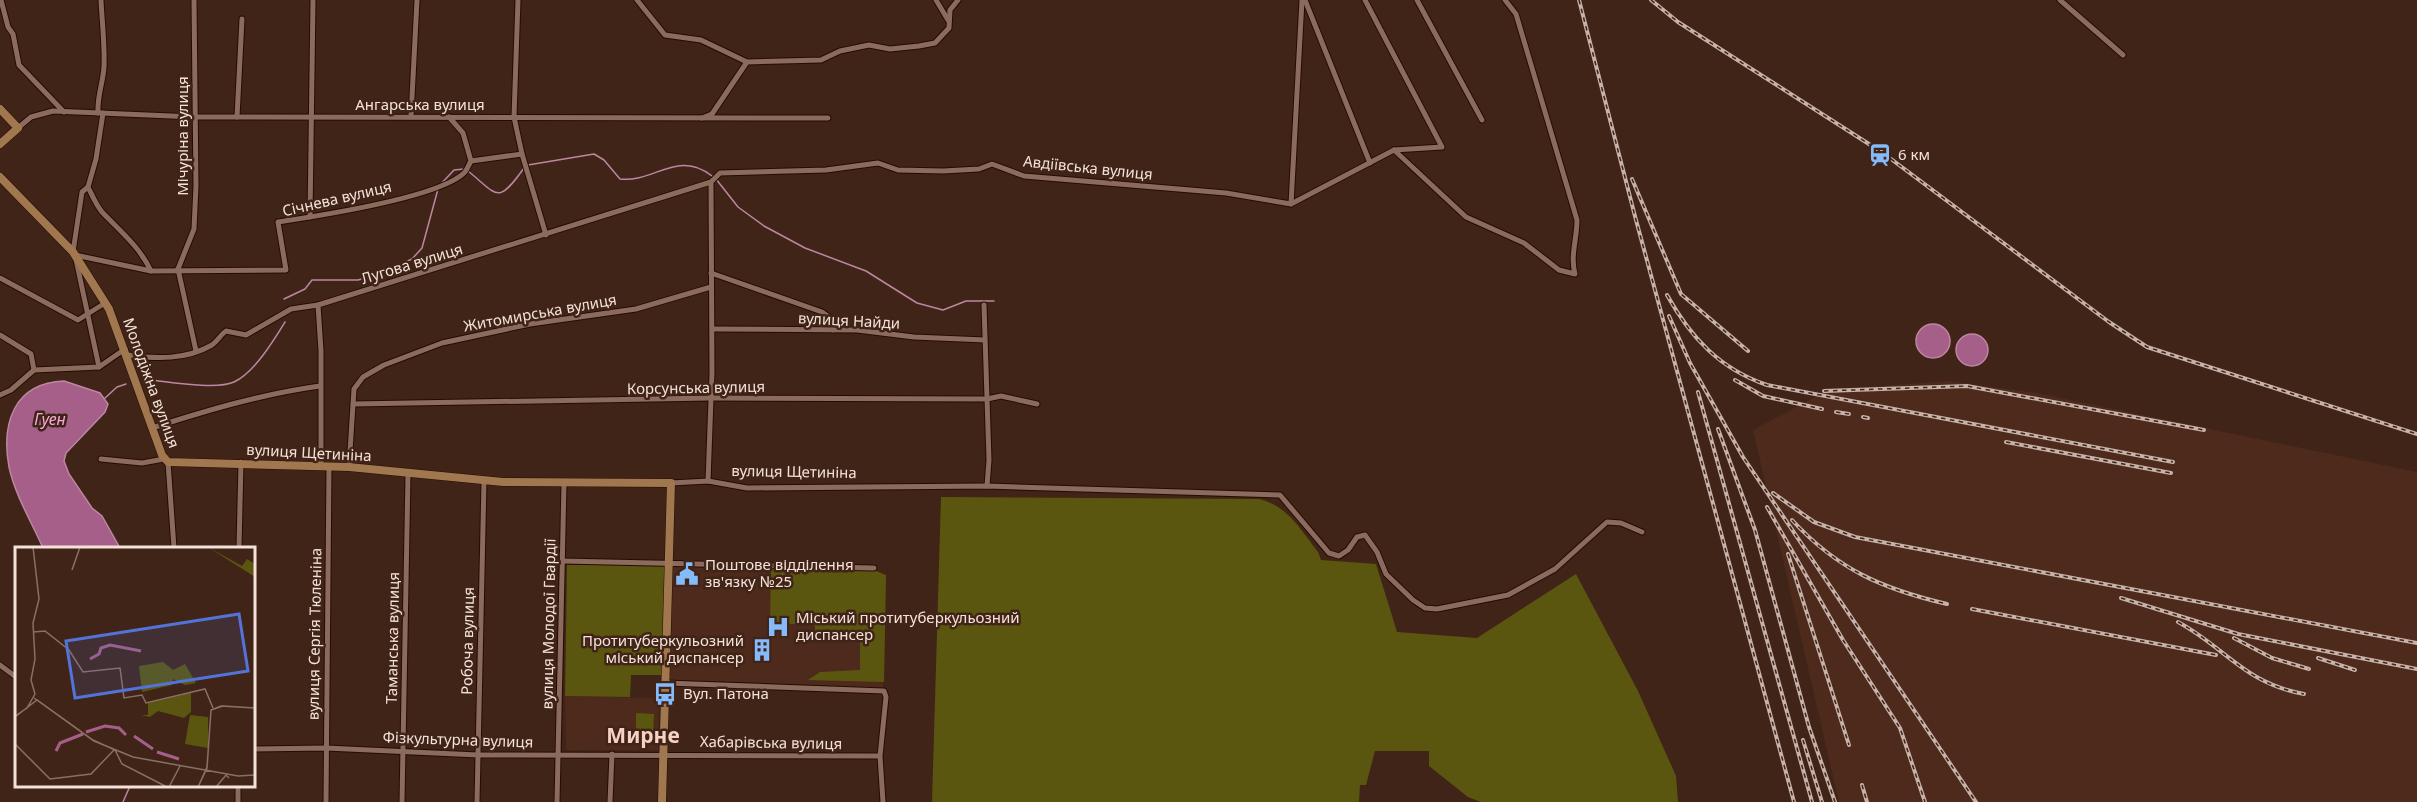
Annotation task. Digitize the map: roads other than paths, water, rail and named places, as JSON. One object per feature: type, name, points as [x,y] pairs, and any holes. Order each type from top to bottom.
[{"type":"street","points":[[1,0],[8,27],[13,34],[19,65],[64,112]]},
{"type":"street","points":[[99,368],[74,254],[82,192],[88,187],[96,159],[101,113],[97,97],[101,88],[104,66],[101,0]]},
{"type":"street","name":"Мічуріна вулиця","points":[[178,269],[194,229],[194,0]]},
{"type":"street","points":[[310,217],[313,0]]},
{"type":"street","points":[[411,117],[417,0]]},
{"type":"street","points":[[518,0],[514,117],[522,154],[546,235]]},
{"type":"street","points":[[637,0],[665,35],[701,40],[747,62],[821,60],[840,51],[869,45],[890,50],[935,43],[949,28],[950,10],[958,0]]},
{"type":"street","points":[[936,0],[949,21]]},
{"type":"street","points":[[1304,0],[1370,163]]},
{"type":"street","points":[[1291,204],[1304,0]]},
{"type":"street","points":[[1291,204],[1394,150],[1443,147],[1365,0]]},
{"type":"street","points":[[1417,0],[1482,120]]},
{"type":"street","points":[[1394,150],[1466,217],[1524,243],[1559,270],[1575,274],[1571,260],[1577,238],[1577,220],[1516,14],[1505,0]]},
{"type":"street","points":[[2060,0],[2123,55]]},
{"type":"street","points":[[237,117],[242,19]]},
{"type":"street","points":[[698,120],[712,114],[747,62]]},
{"type":"street","points":[[0,109],[18,128],[0,144]]},
{"type":"street","name":"Ангарська вулиця","points":[[18,128],[42,112],[195,117],[514,117],[698,120],[828,118]]},
{"type":"street","points":[[449,117],[463,133],[470,163],[522,154]]},
{"type":"street","name":"Січнева вулиця","points":[[178,269],[286,270],[278,222],[358,208],[434,188],[465,172],[470,163]]},
{"type":"street","name":"Авдіївська вулиця","points":[[711,182],[720,173],[826,170],[878,163],[898,170],[943,171],[979,169],[992,164],[1024,176],[1226,193],[1291,204]]},
{"type":"street","name":"Молодіжна вулиця","points":[[0,177],[74,254],[105,303],[127,352],[152,428],[166,460]]},
{"type":"street","points":[[708,481],[712,330],[711,182]]},
{"type":"street","name":"Лугова вулиця","points":[[127,352],[160,359],[196,351],[213,344],[226,331],[246,335],[291,309],[318,305],[711,182]]},
{"type":"street","points":[[88,187],[101,211],[132,240],[151,271]]},
{"type":"street","points":[[74,254],[151,271],[178,269],[196,351]]},
{"type":"street","points":[[711,273],[813,308],[829,317],[833,330]]},
{"type":"street","points":[[0,278],[78,320],[105,303]]},
{"type":"street","name":"Житомирська вулиця","points":[[350,467],[354,389],[363,377],[429,347],[530,324],[636,309],[711,287]]},
{"type":"street","name":"вулиця Сергія Тюленіна","points":[[318,305],[325,466],[326,802]]},
{"type":"street","points":[[984,305],[989,460],[987,486]]},
{"type":"street","name":"вулиця Найди","points":[[712,330],[833,330],[985,340]]},
{"type":"street","points":[[0,335],[31,354],[34,369]]},
{"type":"street","points":[[0,394],[11,390],[34,369],[99,368],[127,352]]},
{"type":"street","points":[[152,428],[223,405],[280,391],[320,386]]},
{"type":"street","name":"Корсунська вулиця","points":[[353,404],[711,398],[987,399],[1001,396],[1037,404]]},
{"type":"street","points":[[101,459],[142,463],[166,460],[174,547]]},
{"type":"street","name":"вулиця Щетиніна","points":[[166,460],[350,467],[484,481],[671,483],[708,481],[747,488],[987,486],[1280,495],[1329,553],[1339,556],[1348,550],[1357,537],[1365,535],[1377,552],[1386,574],[1413,600],[1425,608],[1437,609],[1508,595],[1555,569],[1606,522],[1621,523],[1642,532]]},
{"type":"street","points":[[239,547],[241,462]]},
{"type":"street","name":"Таманська вулиця","points":[[402,802],[408,474]]},
{"type":"street","name":"Робоча вулиця","points":[[477,802],[484,481]]},
{"type":"street","name":"вулиця Молодої Гвардії","points":[[557,802],[564,483]]},
{"type":"street","points":[[662,802],[671,483]]},
{"type":"street","points":[[563,561],[874,568]]},
{"type":"street","points":[[0,665],[15,676]]},
{"type":"street","points":[[665,683],[881,690],[886,698],[880,756],[883,802]]},
{"type":"street","name":"Фізкультурна вулиця","points":[[255,749],[404,750],[478,755],[662,755]]},
{"type":"street","points":[[610,802],[612,754]]},
{"type":"street","name":"Хабарівська вулиця","points":[[662,755],[880,756]]},
{"type":"water","points":[[1933,324],[1945,329],[1950,341],[1945,353],[1933,358],[1921,353],[1916,341],[1921,329]]},
{"type":"water","points":[[1972,334],[1984,338],[1988,350],[1984,362],[1972,366],[1960,362],[1956,350],[1960,338]]},
{"type":"water","name":"Гуен","points":[[64,381],[100,393],[108,404],[105,412],[66,453],[64,461],[69,474],[92,508],[102,516],[119,547],[43,547],[19,498],[9,467],[7,451],[10,421],[23,397],[33,389],[47,383]]},
{"type":"waterway","points":[[528,165],[594,154],[604,160],[620,179],[632,179],[677,166],[700,169],[712,176]]},
{"type":"waterway","points":[[468,171],[497,193],[508,188],[524,168]]},
{"type":"waterway","points":[[440,185],[454,170],[464,169]]},
{"type":"waterway","points":[[716,179],[738,207],[764,226],[805,248],[866,271],[917,303],[943,310],[966,301],[994,301]]},
{"type":"waterway","points":[[284,299],[305,289],[312,280],[358,280],[412,259],[422,248],[438,189]]},
{"type":"waterway","points":[[150,380],[205,385],[234,382],[256,364],[285,322]]},
{"type":"waterway","points":[[105,398],[117,387],[126,384]]},
{"type":"waterway","points":[[123,802],[130,787]]},
{"type":"railway","points":[[1579,0],[1636,220],[1794,802]]},
{"type":"railway","points":[[1651,0],[1678,22],[1883,153],[2109,322],[2147,347],[2417,434]]},
{"type":"railway","points":[[1632,179],[1681,294],[1748,351]]},
{"type":"railway","points":[[1667,295],[1686,325],[1708,350],[1735,370],[1767,385],[2173,462]]},
{"type":"railway","points":[[1669,316],[1690,363],[1743,457],[1976,802]]},
{"type":"railway","points":[[1735,380],[1763,396],[1822,409]]},
{"type":"railway","points":[[1824,391],[1967,386],[2204,430]]},
{"type":"railway","points":[[1698,392],[1812,802]]},
{"type":"railway","points":[[1836,412],[1849,414]]},
{"type":"railway","points":[[1863,417],[1868,418]]},
{"type":"railway","points":[[1718,429],[1755,530],[1809,727],[1835,802]]},
{"type":"railway","points":[[2006,442],[2171,473]]},
{"type":"railway","points":[[1773,493],[1814,522],[1855,537],[2417,643]]},
{"type":"railway","points":[[1767,507],[1843,640],[1900,728],[1925,802]]},
{"type":"railway","points":[[1792,520],[1844,565],[1902,592],[1947,604]]},
{"type":"railway","points":[[1788,554],[1849,745]]},
{"type":"railway","points":[[2121,598],[2238,634],[2417,669]]},
{"type":"railway","points":[[1972,609],[2216,655]]},
{"type":"railway","points":[[2178,622],[2250,673],[2283,689],[2304,694]]},
{"type":"railway","points":[[2234,638],[2272,658],[2309,669]]},
{"type":"railway","points":[[2318,658],[2355,670]]},
{"type":"railway","points":[[1803,740],[1822,802]]},
{"type":"railway","points":[[1862,785],[1867,802]]},
{"type":"place","name":"6 км","points":[[1880,155]]},
{"type":"place","name":"Поштове відділення зв'язку №25","points":[[687,574]]},
{"type":"place","name":"Міський протитуберкульозний диспансер","points":[[778,627]]},
{"type":"place","name":"Протитуберкульозний міський диспансер","points":[[762,650]]},
{"type":"place","name":"Вул. Патона","points":[[665,694]]},
{"type":"district","name":"Мирне","points":[[643,736]]}]
